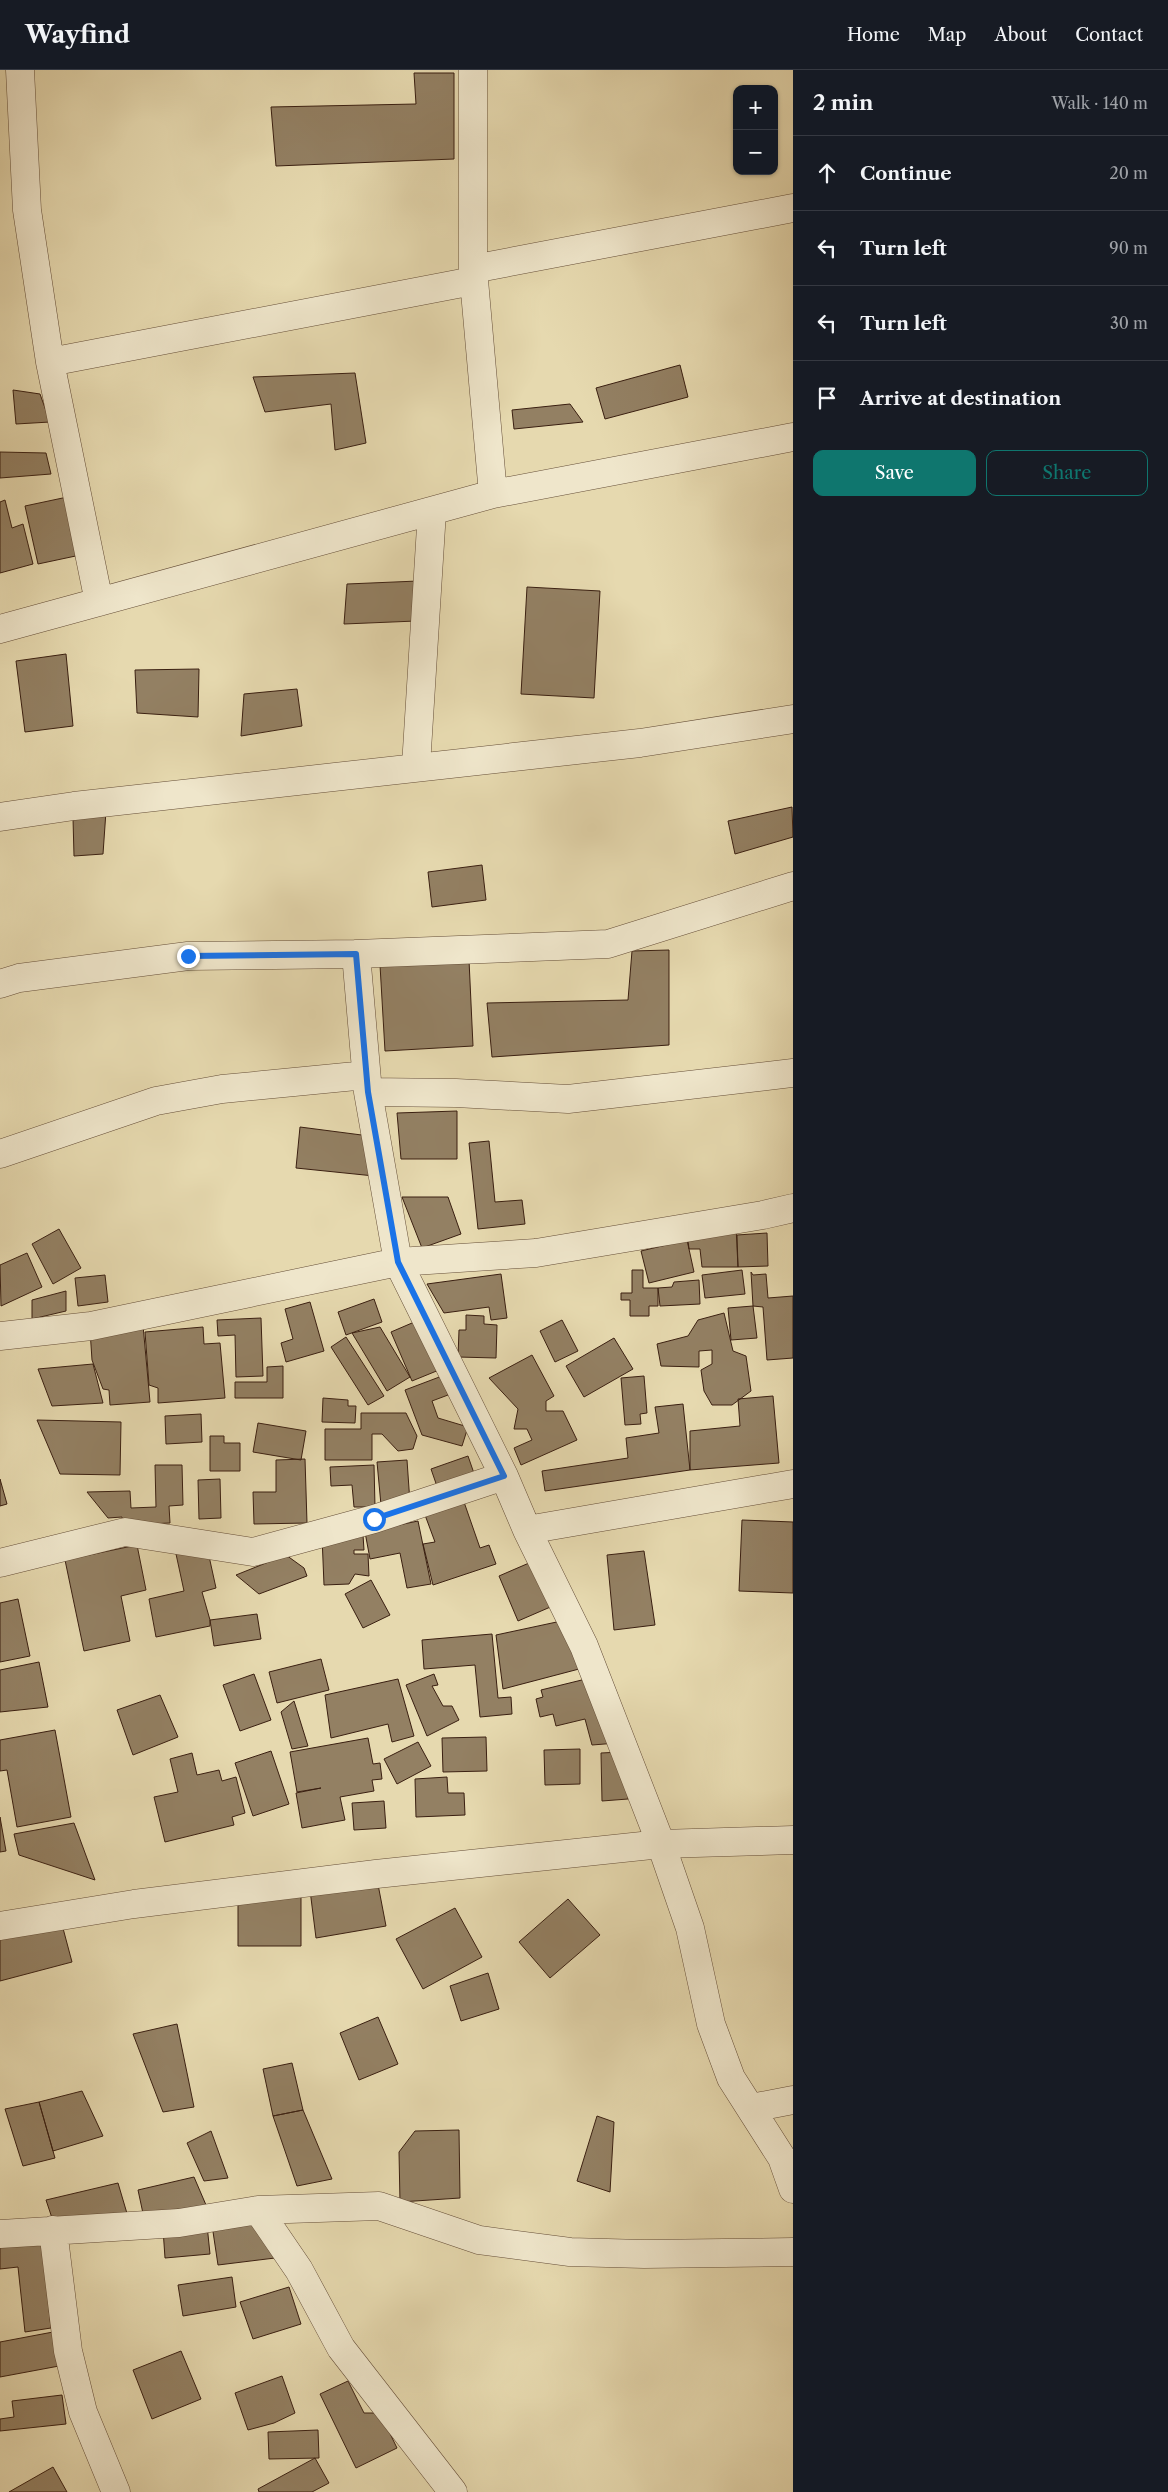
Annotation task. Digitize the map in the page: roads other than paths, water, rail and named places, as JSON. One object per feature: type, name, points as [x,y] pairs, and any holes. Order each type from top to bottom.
[{"type":"street","points":[[20,70],[27,210],[50,362],[100,602]]},
{"type":"street","points":[[472,70],[473,275],[493,494]]},
{"type":"street","points":[[50,362],[793,208]]},
{"type":"street","points":[[0,629],[493,494],[793,437]]},
{"type":"street","points":[[416,766],[432,511]]},
{"type":"street","points":[[0,818],[74,806],[416,766],[640,743],[793,718]]},
{"type":"street","points":[[0,984],[19,978],[188,956],[356,954],[608,944],[793,886]]},
{"type":"street","points":[[356,954],[367,1084],[398,1262],[504,1476],[526,1530],[584,1646],[661,1844],[690,1928],[711,2024],[732,2078],[782,2158],[793,2190]]},
{"type":"street","points":[[0,1154],[156,1101],[222,1089],[367,1084],[456,1094],[568,1099],[793,1073]]},
{"type":"street","points":[[0,1336],[90,1326],[398,1262],[536,1253],[764,1215],[793,1208]]},
{"type":"street","points":[[0,1563],[125,1532],[252,1552],[374,1519],[504,1476]]},
{"type":"street","points":[[526,1530],[793,1484]]},
{"type":"street","points":[[0,1926],[300,1882],[661,1844],[793,1840]]},
{"type":"street","points":[[751,2108],[793,2100]]},
{"type":"street","points":[[0,2234],[179,2223],[258,2210],[379,2206],[478,2240],[570,2252],[644,2254],[793,2252]]},
{"type":"street","points":[[258,2210],[299,2270],[341,2348],[453,2492]]},
{"type":"street","points":[[53,2230],[68,2351],[84,2412],[116,2492]]}]
